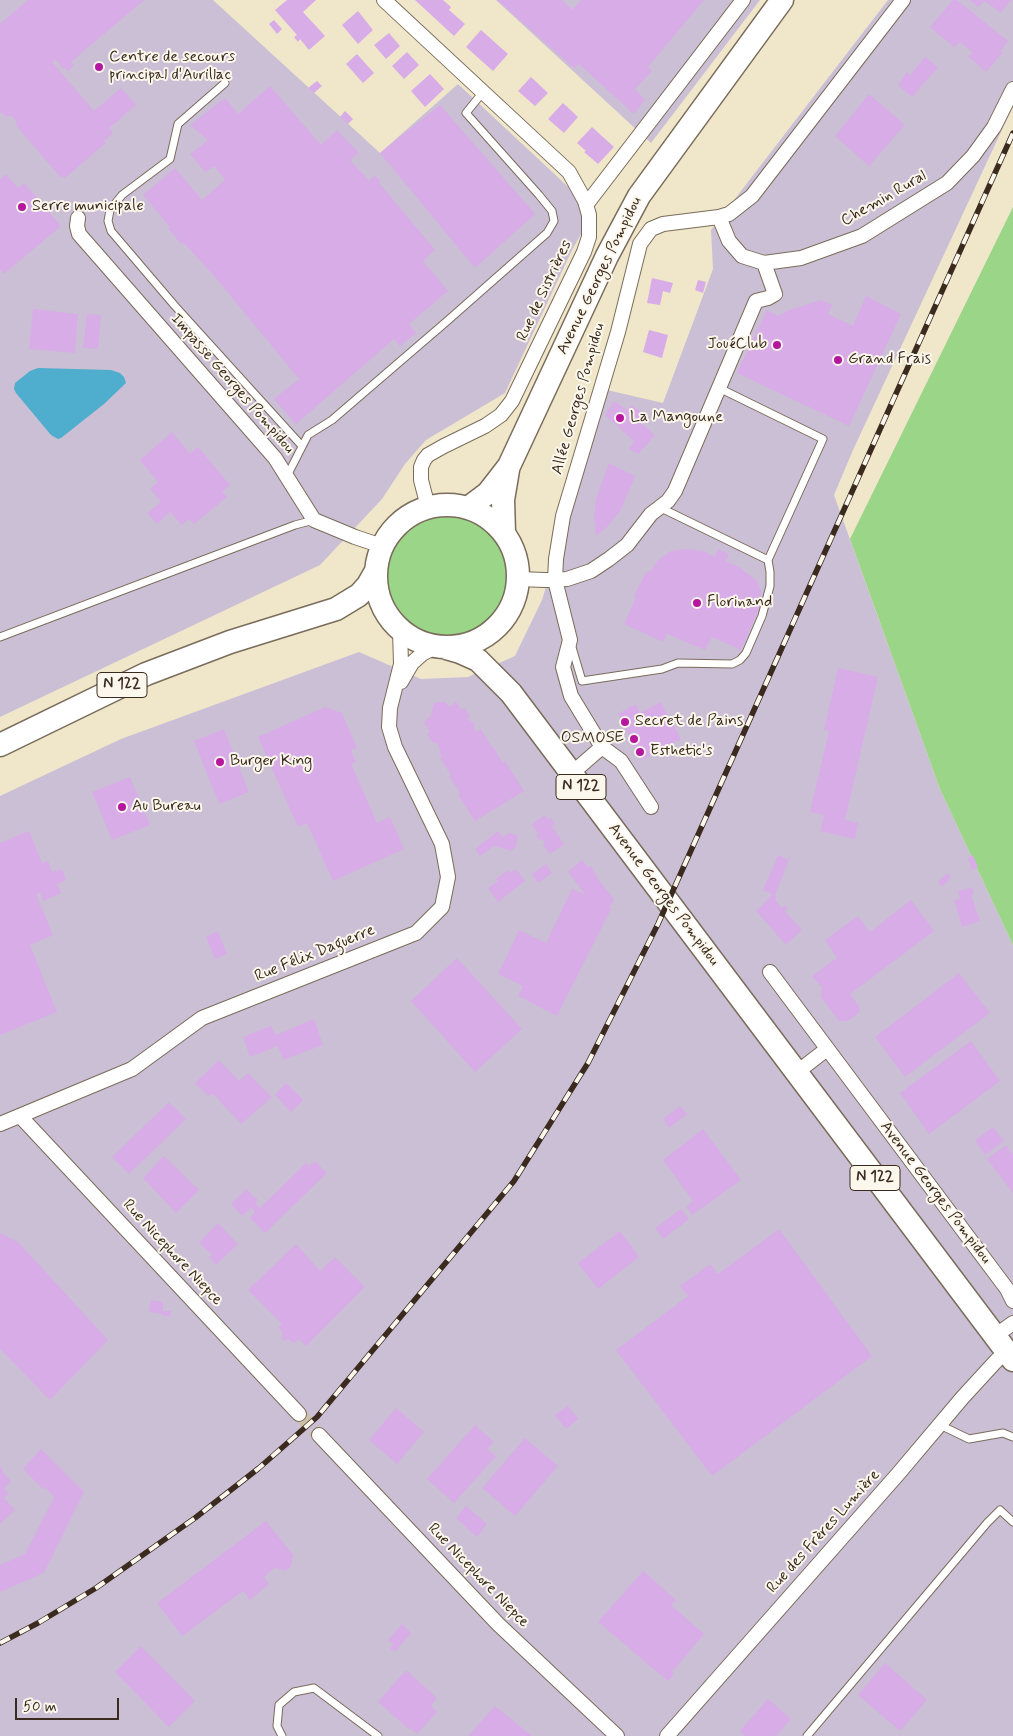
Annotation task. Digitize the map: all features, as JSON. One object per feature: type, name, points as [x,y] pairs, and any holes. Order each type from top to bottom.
[{"type":"main road","name":"Avenue Georges Pompidou","points":[[509,466],[607,256],[639,196],[782,0]]},
{"type":"main road","points":[[468,508],[488,493],[509,466]]},
{"type":"main road","points":[[504,533],[503,500],[509,466]]},
{"type":"main road","points":[[448,505],[468,508],[488,517],[504,533],[512,547],[517,563],[518,579],[515,598],[508,614],[496,629],[473,643],[440,647],[420,642],[395,624],[379,596],[376,571],[382,546],[399,524],[409,516],[428,507],[448,505]]},
{"type":"main road","name":"N 122","points":[[0,745],[146,674],[230,642],[336,609],[359,595],[368,585],[376,571]]},
{"type":"main road","name":"N 122","points":[[336,609],[357,609],[395,624]]},
{"type":"main road","name":"Avenue Georges Pompidou","points":[[496,629],[494,657],[511,693]]},
{"type":"main road","name":"Avenue Georges Pompidou","points":[[440,647],[460,652],[478,660],[511,693],[1005,1349]]},
{"type":"street","name":"Rue de Sistrières","points":[[384,0],[569,172],[589,215],[589,237],[584,252],[512,401],[502,414],[485,426],[428,455],[421,466],[421,480],[428,507]]},
{"type":"street","points":[[586,205],[743,0]]},
{"type":"street","name":"Allée Georges Pompidou","points":[[570,640],[555,580],[556,559],[563,516],[618,332],[640,244],[651,229],[663,224],[729,214],[752,196],[903,0]]},
{"type":"street","name":"Chemin Rural","points":[[719,217],[729,242],[742,256],[764,263],[801,258],[862,236],[947,183],[984,142],[994,127],[1013,89]]},
{"type":"street","name":"Impasse Georges Pompidou","points":[[78,218],[79,234],[275,458],[314,520]]},
{"type":"street","points":[[518,579],[567,579],[591,571],[627,545],[651,514],[668,501],[756,301],[775,294],[764,263]]},
{"type":"street","points":[[314,520],[382,546]]},
{"type":"street","name":"Rue Félix Daguerre","points":[[0,1124],[132,1069],[202,1018],[416,933],[442,907],[448,877],[442,844],[391,736],[388,717],[401,664],[395,624]]},
{"type":"street","points":[[570,640],[563,667],[571,696],[602,747],[621,761],[651,807]]},
{"type":"street","name":"Rue Félix Daguerre","points":[[392,700],[412,663],[422,654],[440,647]]},
{"type":"street","points":[[571,774],[602,747]]},
{"type":"street","name":"Avenue Georges Pompidou","points":[[770,972],[1010,1295]]},
{"type":"street","points":[[796,1073],[827,1048]]},
{"type":"street","name":"Rue Nicephore Niepce","points":[[20,1116],[299,1414]]},
{"type":"street","name":"Rue des Frères Lumière","points":[[666,1736],[997,1360],[1005,1349],[1013,1322]]},
{"type":"street","name":"Rue Nicephore Niepce","points":[[318,1435],[498,1624],[618,1736]]},
{"type":"lane","points":[[225,83],[178,124],[170,159],[122,195],[110,210],[108,222],[110,231],[302,446]]},
{"type":"lane","points":[[287,476],[308,435],[342,412],[547,233],[554,221],[552,211],[466,112],[483,92]]},
{"type":"lane","points":[[570,640],[582,681],[662,669],[678,663],[732,664],[740,660],[746,653],[762,616],[770,586],[768,560],[823,439],[719,388]]},
{"type":"lane","points":[[659,507],[768,560]]},
{"type":"lane","points":[[0,636],[296,525],[314,520]]},
{"type":"lane","points":[[940,1425],[969,1439],[1003,1433],[1013,1438]]},
{"type":"lane","points":[[807,1736],[986,1523],[1000,1510],[1013,1522]]},
{"type":"lane","points":[[282,1736],[277,1726],[279,1705],[294,1692],[314,1688],[378,1736]]},
{"type":"shaded area","points":[[0,0],[213,0],[380,153],[458,84],[594,211],[572,250],[505,393],[426,440],[405,464],[382,499],[320,565],[0,717]]},
{"type":"shaded area","points":[[496,0],[760,0],[651,143]]},
{"type":"shaded area","points":[[888,0],[1013,0],[1013,106],[853,450],[834,495],[940,789],[1013,945],[1013,1736],[0,1736],[0,796],[121,739],[359,652],[421,679],[468,677],[515,656],[542,600],[607,390],[663,403],[713,269],[711,230]]},
{"type":"green space","points":[[1013,207],[1013,945],[940,789],[850,539]]},
{"type":"green space","points":[[448,515],[460,516],[471,520],[482,525],[491,533],[499,542],[504,553],[508,564],[508,588],[504,599],[499,610],[491,619],[482,627],[471,632],[460,636],[448,637],[436,636],[425,632],[414,627],[405,619],[397,610],[392,599],[388,588],[387,576],[388,564],[392,553],[397,542],[405,533],[414,525],[425,520],[436,516]]},
{"type":"water","points":[[38,368],[111,370],[120,373],[126,383],[104,404],[58,439],[51,435],[14,389],[15,383],[30,371]]},
{"type":"building","points":[[28,0],[144,0],[71,62],[74,65],[68,71],[63,69],[56,60],[52,62],[94,111],[121,88],[136,105],[109,128],[113,133],[104,141],[106,143],[65,178],[63,176],[61,178],[15,124],[17,122],[12,116],[6,116],[0,112],[0,24]]},
{"type":"building","points":[[287,0],[316,0],[303,12],[325,36],[309,50],[300,39],[298,42],[294,37],[297,35],[275,10]]},
{"type":"building","points":[[415,0],[443,0],[451,7],[449,10],[465,24],[454,36]]},
{"type":"building","points":[[497,0],[562,0],[572,10],[581,0],[704,0],[648,67],[652,71],[635,89],[645,100],[634,114],[579,64],[574,68]]},
{"type":"building","points":[[953,0],[957,0],[1008,41],[1001,51],[1003,52],[986,72],[968,56],[973,53],[960,42],[954,47],[930,27]]},
{"type":"building","points":[[970,0],[1011,0],[1001,13],[985,1],[978,7]]},
{"type":"building","points":[[358,11],[373,30],[358,44],[342,25]]},
{"type":"building","points":[[274,20],[282,29],[277,34],[269,24]]},
{"type":"building","points":[[481,30],[508,54],[493,71],[466,47]]},
{"type":"building","points":[[389,33],[400,46],[386,59],[374,45]]},
{"type":"building","points":[[407,52],[419,65],[404,79],[392,66]]},
{"type":"building","points":[[357,54],[374,73],[363,83],[346,64]]},
{"type":"building","points":[[925,57],[938,67],[912,97],[898,85],[907,72],[910,75]]},
{"type":"building","points":[[430,74],[444,89],[425,107],[411,91]]},
{"type":"building","points":[[531,77],[548,93],[535,106],[518,91]]},
{"type":"building","points":[[317,81],[322,86],[314,93],[308,88]]},
{"type":"building","points":[[270,86],[321,145],[337,130],[359,153],[350,160],[369,181],[374,175],[380,181],[380,184],[435,250],[423,261],[448,291],[409,324],[416,333],[400,346],[394,339],[296,424],[274,399],[299,379],[215,277],[184,243],[182,245],[168,228],[170,227],[143,195],[175,168],[202,200],[225,180],[215,166],[205,172],[190,154],[208,140],[190,125],[225,98],[238,114]]},
{"type":"building","points":[[869,94],[905,125],[869,166],[835,136]]},
{"type":"building","points":[[563,103],[578,117],[564,133],[548,119]]},
{"type":"building","points":[[440,105],[535,214],[475,268],[380,153]]},
{"type":"building","points":[[345,111],[353,119],[348,124],[340,117]]},
{"type":"building","points":[[592,127],[614,147],[598,164],[577,143]]},
{"type":"building","name":"Serre municipale","points":[[6,174],[18,188],[24,183],[61,226],[4,274],[0,269],[0,179]]},
{"type":"building","points":[[652,278],[673,283],[670,293],[663,291],[660,305],[647,303]]},
{"type":"building","points":[[698,280],[706,282],[703,293],[695,290]]},
{"type":"building","name":"Grand Frais","points":[[866,296],[901,314],[849,426],[737,373],[767,310],[778,316],[789,310],[821,300],[832,305],[828,314],[853,326]]},
{"type":"building","points":[[33,309],[78,314],[75,353],[29,349]]},
{"type":"building","points":[[87,314],[101,315],[98,349],[83,348]]},
{"type":"building","points":[[649,330],[668,335],[662,358],[643,352]]},
{"type":"building","points":[[614,401],[627,410],[632,405],[644,414],[639,421],[655,435],[640,450],[639,454],[629,449],[634,441],[605,415]]},
{"type":"building","points":[[172,432],[190,454],[198,447],[230,485],[222,491],[227,497],[194,524],[189,519],[182,525],[170,512],[157,524],[147,513],[161,502],[150,489],[158,482],[140,460]]},
{"type":"building","points":[[609,463],[635,476],[621,510],[608,526],[596,536],[594,516],[596,499]]},
{"type":"building","name":"Florinand","points":[[688,549],[703,551],[715,557],[718,549],[729,554],[726,561],[739,567],[756,580],[761,590],[760,607],[741,650],[712,637],[705,650],[667,634],[663,642],[624,624],[636,598],[634,596],[646,572],[651,571],[658,560],[671,551]]},
{"type":"building","points":[[838,668],[878,677],[845,820],[858,823],[855,839],[820,831],[824,815],[810,812],[829,731],[824,730]]},
{"type":"building","points":[[437,702],[445,702],[449,707],[456,702],[461,709],[465,708],[470,717],[467,719],[474,723],[475,732],[481,729],[502,762],[505,761],[524,791],[475,821],[458,795],[460,793],[440,758],[443,757],[439,753],[440,749],[436,742],[433,743],[427,734],[430,732],[424,722],[431,716],[433,705]]},
{"type":"building","points":[[661,702],[681,739],[641,760],[618,714],[636,704],[640,713]]},
{"type":"building","points":[[325,707],[342,713],[357,748],[351,750],[356,762],[351,764],[377,823],[390,817],[404,849],[333,881],[307,823],[298,827],[258,737]]},
{"type":"building","points":[[224,729],[249,792],[219,804],[194,741]]},
{"type":"building","points":[[130,777],[150,825],[112,840],[92,792]]},
{"type":"building","points":[[545,815],[548,819],[551,818],[555,824],[552,826],[564,844],[550,854],[543,845],[545,843],[542,839],[540,841],[536,835],[538,834],[532,824]]},
{"type":"building","points":[[29,831],[42,863],[48,861],[52,872],[62,869],[66,880],[57,884],[61,893],[43,901],[40,892],[36,894],[53,935],[30,945],[57,1012],[0,1035],[0,843]]},
{"type":"building","points":[[498,831],[502,837],[509,833],[517,835],[517,845],[512,851],[494,846],[480,856],[475,849]]},
{"type":"building","points":[[778,855],[789,860],[775,895],[777,896],[775,900],[782,908],[784,905],[788,909],[785,911],[802,930],[786,945],[756,911],[772,894],[763,890]]},
{"type":"building","points":[[973,855],[978,867],[972,870],[968,858]]},
{"type":"building","points":[[582,860],[588,867],[591,866],[598,879],[614,899],[609,908],[611,909],[557,1016],[518,996],[523,986],[498,974],[519,930],[546,943],[572,889],[585,894],[568,872]]},
{"type":"building","points":[[546,864],[552,873],[538,883],[532,874]]},
{"type":"building","points":[[516,869],[525,881],[498,902],[488,888],[508,870],[510,873]]},
{"type":"building","points":[[948,873],[951,877],[942,887],[938,881]]},
{"type":"building","points":[[972,887],[974,895],[971,895],[980,921],[962,927],[954,900],[960,899],[958,891]]},
{"type":"building","points":[[911,900],[934,931],[850,994],[860,1008],[859,1013],[847,1021],[839,1021],[820,996],[822,988],[812,976],[837,958],[825,940],[858,916],[870,932]]},
{"type":"building","points":[[218,931],[227,954],[215,959],[206,937]]},
{"type":"building","points":[[457,958],[522,1029],[475,1072],[411,1001]]},
{"type":"building","points":[[959,973],[990,1013],[905,1077],[875,1037]]},
{"type":"building","points":[[314,1019],[323,1045],[283,1060],[278,1046],[250,1057],[243,1037],[271,1026],[276,1035]]},
{"type":"building","points":[[971,1041],[1000,1081],[929,1134],[900,1093]]},
{"type":"building","points":[[219,1060],[239,1081],[248,1073],[272,1097],[241,1124],[213,1094],[208,1096],[195,1083]]},
{"type":"building","points":[[286,1083],[303,1100],[291,1112],[275,1095]]},
{"type":"building","points":[[169,1102],[186,1119],[129,1174],[112,1157]]},
{"type":"building","points":[[680,1106],[687,1114],[669,1128],[663,1119]]},
{"type":"building","points":[[993,1127],[1004,1141],[985,1155],[975,1140]]},
{"type":"building","points":[[703,1129],[741,1180],[692,1215],[686,1207],[693,1201],[663,1160]]},
{"type":"building","points":[[1006,1145],[1013,1155],[1013,1193],[987,1159]]},
{"type":"building","points":[[164,1156],[199,1190],[176,1213],[143,1178]]},
{"type":"building","points":[[315,1161],[327,1173],[265,1233],[250,1218],[255,1212],[251,1208],[242,1216],[231,1204],[246,1189],[258,1200],[255,1204],[260,1208],[306,1163],[309,1166]]},
{"type":"building","points":[[681,1209],[689,1219],[663,1239],[655,1228]]},
{"type":"building","points":[[218,1223],[238,1244],[216,1265],[209,1257],[212,1255],[199,1243]]},
{"type":"building","points":[[779,1229],[872,1356],[712,1476],[616,1350],[688,1296],[680,1286],[710,1264],[718,1274]]},
{"type":"building","points":[[620,1231],[639,1257],[598,1289],[578,1263]]},
{"type":"building","points":[[0,1233],[19,1243],[108,1340],[50,1400],[0,1349]]},
{"type":"building","points":[[296,1244],[320,1271],[335,1257],[365,1287],[306,1346],[299,1339],[293,1343],[288,1338],[284,1341],[279,1327],[282,1324],[248,1290]]},
{"type":"building","points":[[151,1300],[163,1302],[163,1311],[171,1311],[170,1316],[149,1312]]},
{"type":"building","points":[[568,1406],[578,1419],[566,1429],[555,1415]]},
{"type":"building","points":[[396,1408],[424,1432],[397,1464],[369,1440]]},
{"type":"building","points":[[475,1425],[494,1442],[487,1449],[496,1456],[454,1503],[427,1479]]},
{"type":"building","points":[[525,1438],[558,1466],[515,1516],[482,1488]]},
{"type":"building","points":[[41,1449],[84,1492],[44,1573],[0,1592],[0,1565],[25,1554],[54,1497],[23,1469]]},
{"type":"building","points":[[0,1466],[11,1481],[4,1488],[9,1493],[4,1498],[15,1510],[0,1524]]},
{"type":"building","points":[[466,1506],[487,1524],[477,1537],[456,1518]]},
{"type":"building","points":[[266,1521],[293,1555],[291,1566],[286,1571],[274,1568],[264,1577],[269,1584],[250,1600],[243,1591],[182,1636],[157,1603]]},
{"type":"building","points":[[643,1571],[676,1600],[671,1605],[704,1634],[672,1672],[674,1674],[668,1681],[598,1622]]},
{"type":"building","points":[[402,1624],[411,1633],[395,1652],[390,1648],[393,1644],[388,1640]]},
{"type":"building","points":[[141,1646],[195,1701],[169,1727],[115,1672]]},
{"type":"building","points":[[885,1663],[927,1700],[900,1731],[858,1695]]},
{"type":"building","points":[[406,1670],[437,1698],[431,1706],[437,1712],[417,1734],[378,1702]]},
{"type":"building","points":[[768,1699],[791,1719],[776,1736],[745,1736],[740,1731]]},
{"type":"building","points":[[495,1706],[532,1736],[468,1736]]},
{"type":"tunnel","points":[[299,1414],[319,1435]]},
{"type":"railway","points":[[0,1643],[38,1623],[96,1588],[195,1518],[259,1468],[317,1417],[514,1181],[588,1063],[658,924],[1013,133]]},
{"type":"place","name":"Centre de secours principal d'Aurillac","points":[[99,67]]},
{"type":"place","name":"Serre municipale","points":[[22,207]]},
{"type":"place","name":"JouéClub","points":[[777,345]]},
{"type":"place","name":"Grand Frais","points":[[838,360]]},
{"type":"place","name":"La Mangoune","points":[[620,418]]},
{"type":"place","name":"Florinand","points":[[697,603]]},
{"type":"place","name":"Secret de Pains","points":[[625,722]]},
{"type":"place","name":"OSMOSE","points":[[634,739]]},
{"type":"place","name":"Esthetic's","points":[[640,752]]},
{"type":"place","name":"Burger King","points":[[220,762]]},
{"type":"place","name":"Au Bureau","points":[[122,807]]}]
